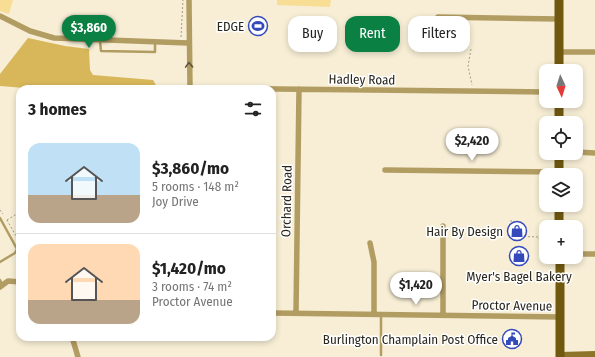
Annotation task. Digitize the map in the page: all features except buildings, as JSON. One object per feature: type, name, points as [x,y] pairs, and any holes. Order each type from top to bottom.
[{"type":"main road","points":[[559,0],[559,64]]},
{"type":"main road","points":[[560,264],[560,356]]},
{"type":"street","points":[[189,0],[188,42],[190,85]]},
{"type":"street","points":[[0,16],[39,35],[54,38],[100,41],[188,42]]},
{"type":"street","points":[[470,18],[559,19]]},
{"type":"street","points":[[559,52],[595,52]]},
{"type":"street","name":"Hadley Road","points":[[276,89],[539,92]]},
{"type":"street","name":"Orchard Road","points":[[296,313],[298,89]]},
{"type":"street","points":[[583,152],[595,153]]},
{"type":"street","points":[[385,170],[539,173]]},
{"type":"street","points":[[443,315],[444,226]]},
{"type":"street","points":[[370,243],[374,262],[374,314]]},
{"type":"street","points":[[583,254],[595,254]]},
{"type":"street","points":[[1,283],[8,281],[16,282]]},
{"type":"street","name":"Proctor Avenue","points":[[276,313],[560,317]]},
{"type":"street","points":[[73,341],[78,357]]},
{"type":"street","points":[[560,356],[595,355]]},
{"type":"lane","points":[[100,41],[101,51],[155,52],[155,42]]},
{"type":"lane","points":[[0,218],[16,247]]},
{"type":"lane","points":[[0,262],[16,251]]},
{"type":"lane","points":[[380,355],[381,314]]},
{"type":"path","points":[[181,37],[183,0]]},
{"type":"path","points":[[471,49],[468,66],[472,86]]},
{"type":"path","points":[[0,210],[16,236]]},
{"type":"path","points":[[6,220],[16,214]]},
{"type":"path","points":[[512,220],[512,236],[539,237]]},
{"type":"shaded area","points":[[0,0],[13,0],[9,14],[0,11]]},
{"type":"shaded area","points":[[277,0],[331,0],[330,7],[277,5]]},
{"type":"shaded area","points":[[28,38],[65,46],[89,49],[90,70],[93,75],[153,80],[156,85],[16,85],[16,87],[0,86],[0,74]]},
{"type":"place","name":"EDGE","points":[[258,26]]},
{"type":"place","name":"Hair By Design","points":[[517,231]]},
{"type":"place","name":"Myer's Bagel Bakery","points":[[519,256]]},
{"type":"place","name":"Burlington Champlain Post Office","points":[[512,339]]}]
